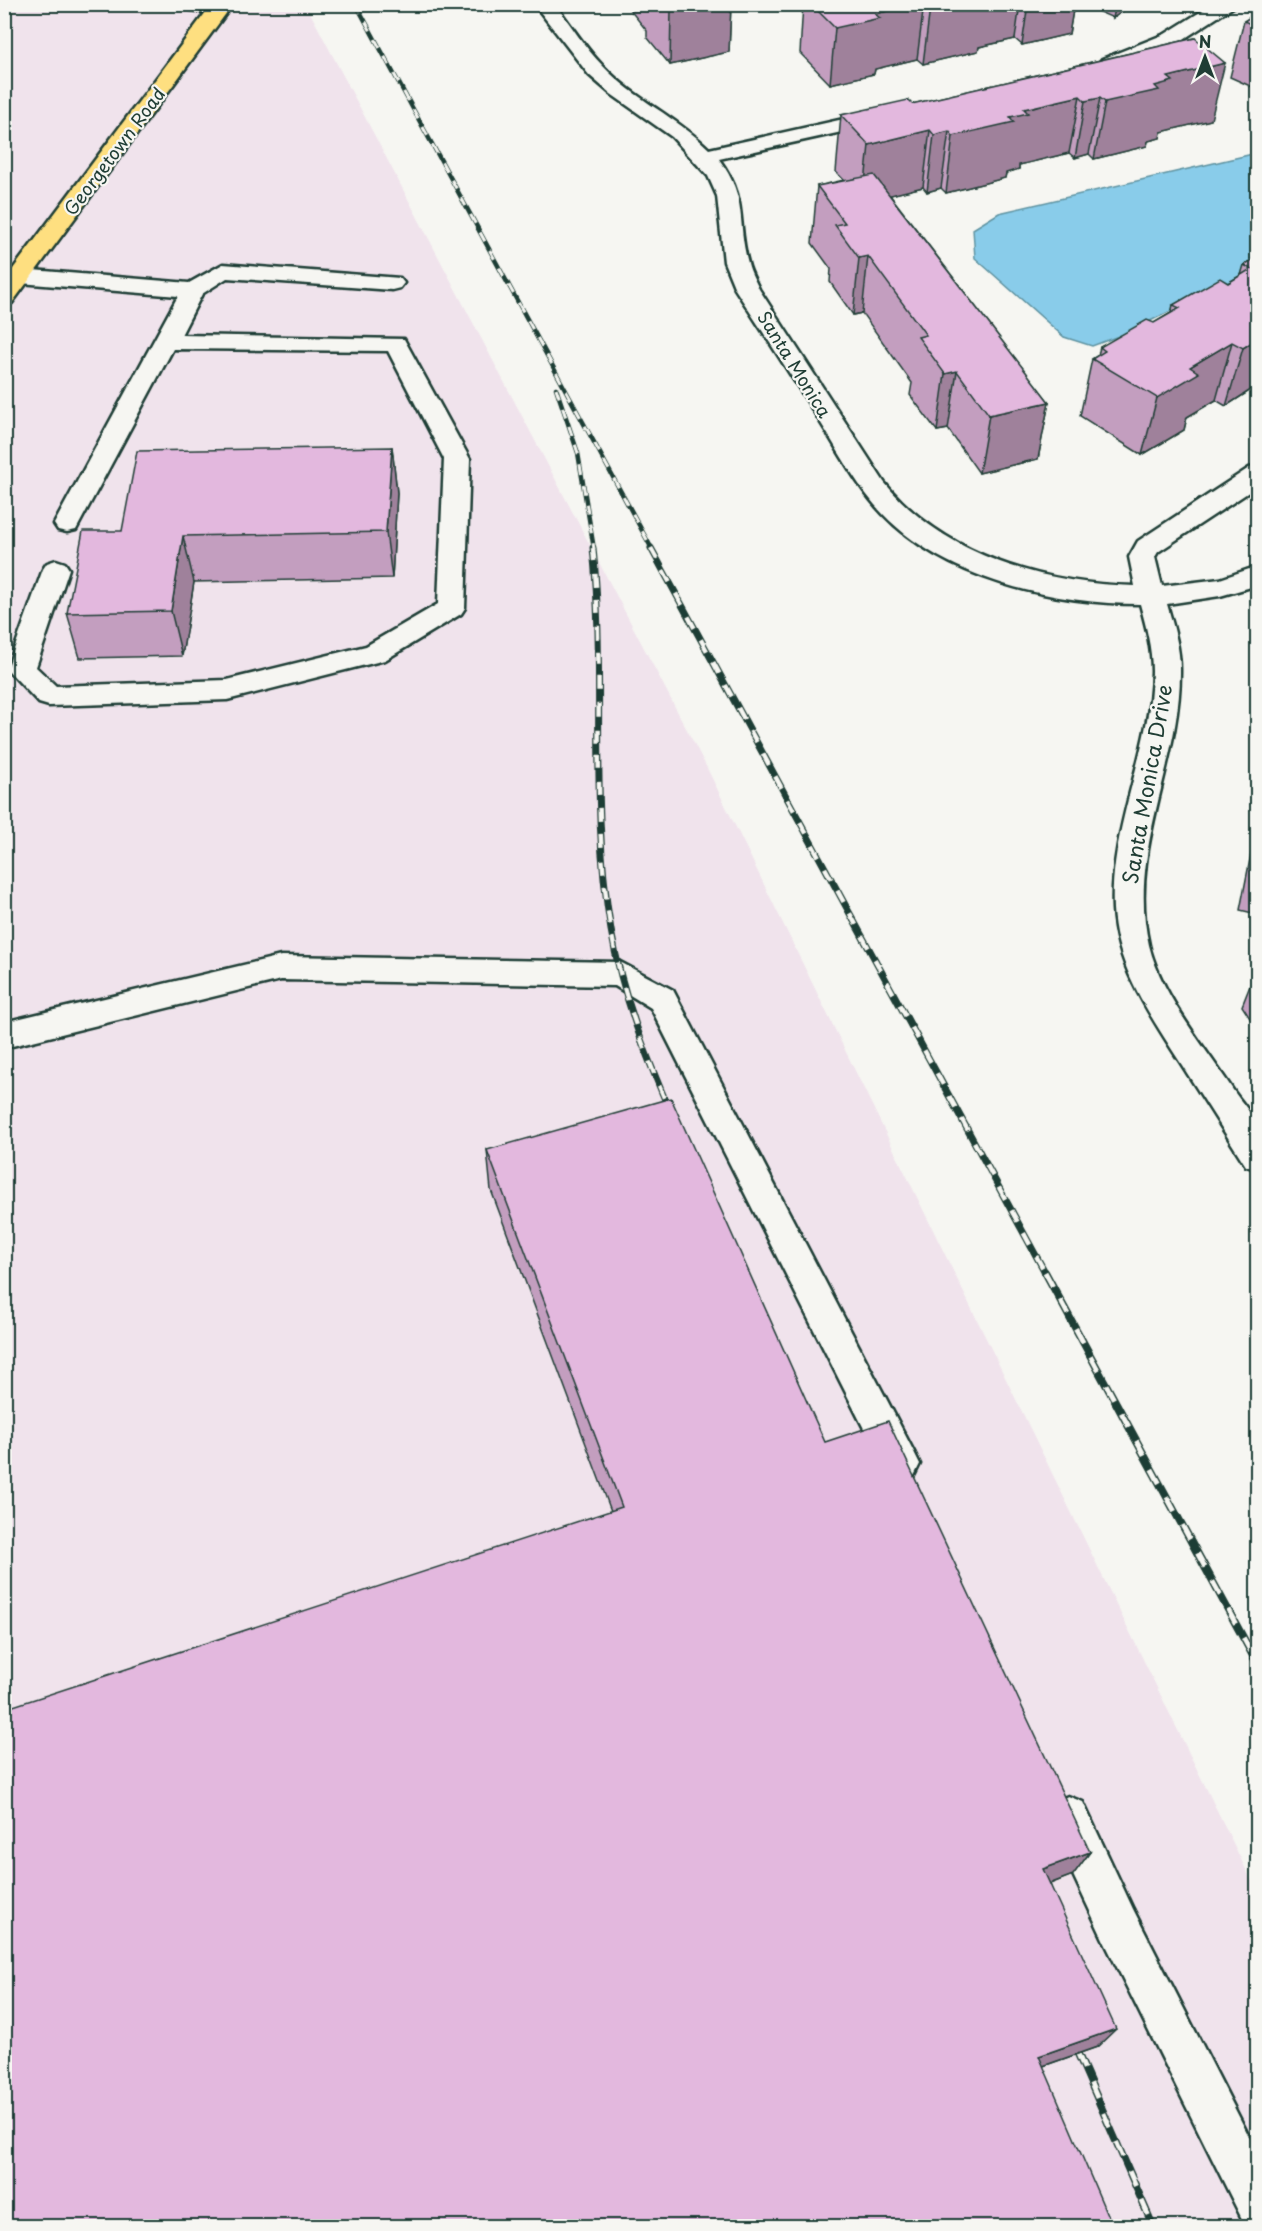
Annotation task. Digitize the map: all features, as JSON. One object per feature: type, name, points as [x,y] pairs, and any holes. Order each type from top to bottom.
[{"type":"main road","name":"Georgetown Road","points":[[4,298],[221,7]]},
{"type":"street","points":[[188,4],[221,7]]},
{"type":"street","name":"Santa Monica","points":[[544,4],[596,71],[618,90],[680,132],[705,156],[719,175],[728,196],[736,262],[747,289],[874,489],[907,522],[941,546],[997,571],[1055,587],[1110,594],[1170,594],[1221,586],[1257,575]]},
{"type":"street","points":[[1092,68],[1172,38],[1228,4]]},
{"type":"street","points":[[705,156],[900,112]]},
{"type":"street","points":[[67,524],[193,290],[223,271],[392,283]]},
{"type":"street","points":[[20,276],[193,290]]},
{"type":"street","points":[[56,569],[21,669],[49,696],[227,690],[375,653],[451,608],[457,459],[396,345],[164,342]]},
{"type":"street","name":"Santa Monica Drive","points":[[1257,474],[1147,547],[1142,558],[1165,651],[1164,694],[1129,864],[1126,892],[1134,947],[1156,999],[1257,1156]]},
{"type":"street","points":[[4,1035],[281,968],[620,974],[662,999],[880,1419],[916,1494]]},
{"type":"street","points":[[1052,1784],[1118,1924],[1257,2203]]},
{"type":"shaded area","points":[[5,5],[306,5],[706,766],[1257,1892],[1257,2226],[5,2226]]},
{"type":"water","points":[[1257,153],[1257,268],[1124,334],[1092,346],[1064,337],[975,258],[973,229],[999,213]]},
{"type":"building","points":[[668,4],[692,4],[671,9]]},
{"type":"building","points":[[811,4],[916,4],[875,14],[880,18],[835,28]]},
{"type":"building","points":[[926,4],[946,4],[930,8]]},
{"type":"building","points":[[1257,13],[1257,27],[1244,21]]},
{"type":"building","points":[[1195,38],[1225,63],[1168,77],[1173,81],[1155,86],[1159,90],[1105,102],[1100,98],[1085,101],[1080,96],[1024,109],[1028,113],[1010,117],[1014,122],[953,136],[949,131],[934,135],[930,130],[869,145],[841,115],[908,100],[912,104]]},
{"type":"building","points":[[874,175],[1049,402],[989,415],[957,371],[945,374],[918,337],[926,335],[868,256],[859,258],[835,225],[845,223],[817,186]]},
{"type":"building","points":[[1257,257],[1257,339],[1243,348],[1232,342],[1190,367],[1199,373],[1157,398],[1092,359],[1105,351],[1100,347],[1147,320],[1154,323],[1180,308],[1173,305],[1220,278],[1228,283],[1251,269],[1244,265]]},
{"type":"building","points":[[392,447],[386,532],[183,536],[171,611],[67,613],[83,531],[122,531],[137,451]]},
{"type":"building","points":[[671,1098],[825,1442],[888,1421],[1090,1852],[1043,1869],[1116,2029],[1039,2056],[1112,2226],[4,2226],[4,1709],[622,1507],[487,1150]]},
{"type":"railway","points":[[356,4],[652,549]]},
{"type":"railway","points":[[556,388],[578,453],[594,549]]},
{"type":"railway","points":[[593,548],[597,595],[599,787],[604,883],[611,930],[622,978],[636,1025],[672,1116]]},
{"type":"railway","points":[[651,548],[1046,1274]]},
{"type":"railway","points":[[1045,1272],[1258,1665]]},
{"type":"railway","points":[[1078,2054],[1153,2226]]}]
